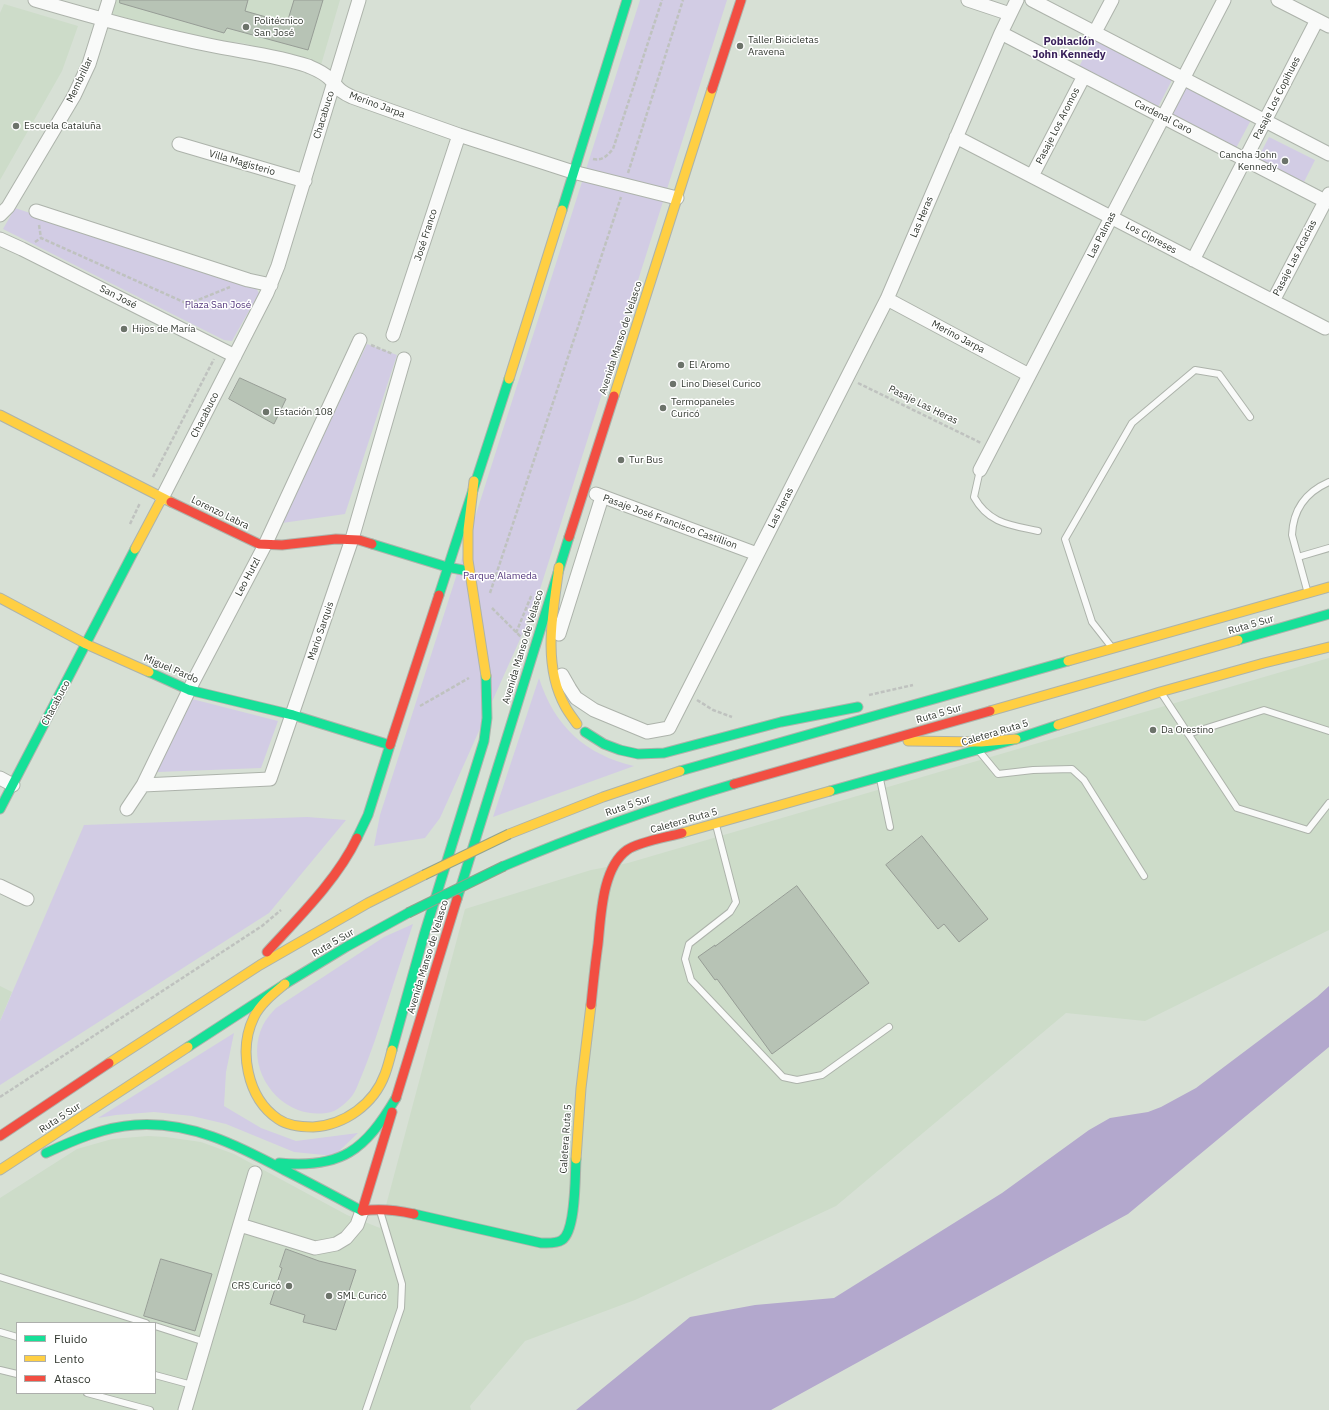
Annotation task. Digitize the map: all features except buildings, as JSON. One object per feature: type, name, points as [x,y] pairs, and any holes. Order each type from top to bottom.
[{"type":"main road","points":[[239,978],[273,946],[312,903],[340,867],[353,847],[368,815],[474,481],[525,328],[627,0]]},
{"type":"main road","name":"Avenida Manso de Velasco","points":[[362,1211],[533,650],[741,0]]},
{"type":"main road","name":"Lorenzo Labra","points":[[0,415],[162,498],[252,541],[265,545],[282,545],[336,539],[352,539],[369,542],[447,567],[463,570],[470,574]]},
{"type":"main road","points":[[285,984],[267,999],[254,1018],[250,1029],[246,1052],[248,1074],[252,1085],[263,1104],[279,1120],[290,1124],[314,1127],[338,1122],[358,1111],[367,1104],[381,1085],[424,935],[484,740],[488,714],[486,669],[470,574],[468,539],[474,481]]},
{"type":"main road","name":"Chacabuco","points":[[0,809],[162,498]]},
{"type":"main road","points":[[559,567],[551,660],[554,683],[559,696],[568,713],[577,724]]},
{"type":"main road","name":"Ruta 5 Sur","points":[[0,1136],[285,949],[349,912],[509,834],[603,797],[676,772],[1113,649],[1329,586]]},
{"type":"main road","name":"Miguel Pardo","points":[[0,598],[86,644],[189,690],[293,715],[390,745]]},
{"type":"main road","name":"Ruta 5 Sur","points":[[0,1170],[285,984],[346,947],[408,913],[504,866],[548,847],[610,824],[707,792],[1329,614]]},
{"type":"main road","name":"Caletera Ruta 5","points":[[362,1211],[380,1209],[394,1210],[541,1243],[556,1243],[564,1239],[570,1230],[572,1221],[581,1088],[602,908],[610,874],[618,858],[628,850],[642,844],[1016,739],[1160,692],[1264,662],[1329,647]]},
{"type":"main road","points":[[890,702],[960,691]]},
{"type":"main road","points":[[585,732],[604,744],[620,750],[638,754],[664,753],[795,719],[866,706]]},
{"type":"main road","points":[[875,744],[908,741],[981,742],[1016,739]]},
{"type":"main road","points":[[270,1162],[289,1165],[319,1164],[348,1154],[371,1136],[387,1114],[396,1098]]},
{"type":"main road","points":[[0,1170],[89,1135],[113,1128],[144,1125],[170,1125],[198,1130],[237,1145],[362,1211]]},
{"type":"main road","points":[[371,1180],[380,1196],[394,1210]]},
{"type":"street","name":"Merino Jarpa","points":[[35,0],[103,20],[212,46],[259,53],[307,66],[322,73],[340,90],[352,97],[459,135],[573,172],[677,198]]},
{"type":"street","name":"Membrillar","points":[[0,215],[8,207],[74,96],[88,64],[109,0]]},
{"type":"street","name":"Chacabuco","points":[[162,498],[271,285],[285,247],[359,0]]},
{"type":"street","points":[[968,0],[1010,14]]},
{"type":"street","name":"Las Heras","points":[[602,497],[558,637],[557,648],[560,670],[564,680],[573,694],[585,705],[594,710],[646,732],[668,728],[887,299],[1001,33],[1017,0]]},
{"type":"street","points":[[1032,0],[1329,154]]},
{"type":"street","points":[[1095,32],[1112,0]]},
{"type":"street","name":"Las Palmas","points":[[980,470],[1224,0]]},
{"type":"street","points":[[1278,0],[1323,23]]},
{"type":"street","name":"Pasaje Los Copihues","points":[[1193,260],[1265,121],[1323,23]]},
{"type":"street","name":"Cardenal Caro","points":[[1001,33],[1245,159],[1327,197]]},
{"type":"street","name":"Pasaje Los Aromos","points":[[1032,176],[1084,76]]},
{"type":"street","name":"José Franco","points":[[393,335],[459,135]]},
{"type":"street","name":"Los Cipreses","points":[[956,137],[1325,328]]},
{"type":"street","name":"Villa Magisterio","points":[[179,144],[305,181]]},
{"type":"street","name":"Pasaje Las Acacias","points":[[1273,301],[1327,197]]},
{"type":"street","points":[[36,211],[248,280],[271,285]]},
{"type":"street","name":"San José","points":[[0,239],[236,356]]},
{"type":"street","name":"Merino Jarpa","points":[[887,299],[1029,375]]},
{"type":"street","name":"Leo Hutzl","points":[[127,809],[143,785],[189,690],[265,545],[360,340]]},
{"type":"street","name":"Mario Sarquis","points":[[143,785],[270,779],[352,539],[404,359]]},
{"type":"street","name":"Pasaje José Francisco Castillion","points":[[584,488],[602,497],[757,554]]},
{"type":"street","points":[[0,778],[13,785]]},
{"type":"street","points":[[0,886],[27,900]]},
{"type":"street","points":[[184,1410],[255,1173]]},
{"type":"street","points":[[240,1225],[315,1248],[336,1244],[346,1238],[357,1225],[362,1211]]},
{"type":"lane","points":[[1113,649],[1092,622],[1065,539],[1132,424],[1195,370],[1220,374],[1250,417]]},
{"type":"lane","points":[[980,470],[974,497],[981,508],[1001,523],[1038,532]]},
{"type":"lane","points":[[1308,592],[1292,535],[1292,526],[1301,504],[1313,490],[1329,482]]},
{"type":"lane","points":[[1298,557],[1329,548]]},
{"type":"lane","points":[[1160,692],[1237,808],[1308,830],[1329,803]]},
{"type":"lane","points":[[1188,734],[1264,710],[1329,731]]},
{"type":"lane","points":[[978,750],[998,774],[1033,770],[1072,769],[1084,780],[1144,876]]},
{"type":"lane","points":[[880,778],[890,827]]},
{"type":"lane","points":[[716,824],[736,902],[730,912],[689,944],[685,959],[691,980],[782,1077],[797,1080],[822,1075],[889,1027]]},
{"type":"lane","points":[[366,1410],[401,1308],[402,1297],[402,1284],[380,1209]]},
{"type":"lane","points":[[0,1276],[143,1322]]},
{"type":"lane","points":[[156,1326],[205,1342]]},
{"type":"lane","points":[[0,1332],[16,1337]]},
{"type":"lane","points":[[0,1370],[16,1374]]},
{"type":"lane","points":[[156,1375],[192,1385]]},
{"type":"lane","points":[[91,1394],[150,1410]]},
{"type":"path","points":[[579,156],[596,160],[605,158],[613,150],[662,0]]},
{"type":"path","points":[[489,596],[625,185],[683,0]]},
{"type":"path","points":[[22,249],[41,238],[188,304],[248,280]]},
{"type":"path","points":[[360,340],[404,359]]},
{"type":"path","name":"Pasaje Las Heras","points":[[847,377],[991,448]]},
{"type":"path","points":[[487,603],[533,650]]},
{"type":"path","points":[[418,707],[486,669]]},
{"type":"path","points":[[869,695],[915,685]]},
{"type":"path","points":[[687,693],[713,710],[738,717]]},
{"type":"path","points":[[0,1097],[262,926],[283,908]]},
{"type":"shaded area","name":"Politécnico San José","points":[[116,0],[340,0],[321,65],[243,43],[209,40],[112,14]]},
{"type":"shaded area","name":"Escuela Cataluña","points":[[4,4],[78,26],[62,71],[0,180],[0,13]]},
{"type":"shaded area","points":[[1329,658],[1329,930],[1145,1021],[1066,1013],[836,1206],[635,1300],[525,1341],[470,1406],[471,1410],[0,1410],[0,1198],[77,1149],[112,1139],[148,1136],[166,1137],[201,1142],[234,1154],[347,1215],[380,1228],[465,909],[591,870],[628,863]]},
{"type":"shaded area","points":[[0,986],[12,992],[0,1021]]},
{"type":"shaded area","points":[[1329,986],[1329,1047],[1128,1214],[771,1410],[576,1410],[690,1317],[755,1305],[834,1298],[1002,1193],[1089,1130],[1110,1118],[1148,1112],[1161,1107],[1196,1088],[1317,997]]},
{"type":"green space","name":"Parque Alameda","points":[[640,0],[727,0],[534,608],[440,818],[425,838],[374,846],[380,815]]},
{"type":"green space","points":[[1094,37],[1173,78],[1157,109],[1079,67]]},
{"type":"green space","points":[[1182,84],[1251,120],[1235,150],[1166,114]]},
{"type":"green space","name":"Cancha John Kennedy","points":[[1269,137],[1315,160],[1302,186],[1256,162]]},
{"type":"green space","name":"Plaza San José","points":[[15,208],[256,288],[259,293],[232,341],[224,340],[3,229]]},
{"type":"green space","points":[[367,344],[397,355],[345,514],[282,523]]},
{"type":"green space","points":[[539,678],[545,695],[553,710],[574,736],[601,754],[634,766],[493,817]]},
{"type":"green space","points":[[192,699],[278,721],[261,768],[157,772]]},
{"type":"green space","points":[[307,817],[346,820],[269,913],[0,1085],[0,1021],[84,825]]},
{"type":"green space","points":[[413,924],[375,1040],[352,1096],[338,1109],[325,1113],[316,1114],[306,1112],[286,1104],[276,1096],[268,1086],[258,1063],[257,1050],[259,1038],[267,1018],[276,1008],[384,937]]},
{"type":"green space","points":[[234,1033],[226,1072],[224,1106],[261,1128],[296,1141],[358,1133],[334,1156],[294,1152],[226,1124],[192,1116],[154,1112],[98,1118]]},
{"type":"traffic: fast","points":[[562,210],[627,0]]},
{"type":"traffic: fast","points":[[439,595],[509,379]]},
{"type":"traffic: fast","points":[[457,899],[569,537]]},
{"type":"traffic: fast","points":[[372,544],[447,567]]},
{"type":"traffic: fast","points":[[0,809],[135,549]]},
{"type":"traffic: fast","points":[[447,567],[463,570],[470,574]]},
{"type":"traffic: fast","points":[[1238,640],[1329,614]]},
{"type":"traffic: fast","points":[[680,771],[1068,661]]},
{"type":"traffic: fast","points":[[149,672],[189,690],[293,715],[390,745]]},
{"type":"traffic: fast","points":[[392,1050],[424,935],[484,741],[487,718],[486,676]]},
{"type":"traffic: fast","points":[[585,732],[604,744],[620,750],[638,754],[664,753],[781,722],[858,707]]},
{"type":"traffic: fast","points":[[830,791],[1016,739],[1058,725]]},
{"type":"traffic: fast","points":[[357,838],[368,815],[390,745]]},
{"type":"traffic: fast","points":[[504,866],[618,822],[734,784]]},
{"type":"traffic: fast","points":[[408,913],[504,866]]},
{"type":"traffic: fast","points":[[188,1047],[285,984],[346,947],[408,913]]},
{"type":"traffic: fast","points":[[279,1163],[320,1163],[336,1159],[350,1152],[374,1131],[396,1098]]},
{"type":"traffic: fast","points":[[46,1153],[78,1139],[112,1128],[135,1125],[175,1127],[212,1137],[249,1152],[362,1211]]},
{"type":"traffic: fast","points":[[414,1214],[541,1243],[557,1242],[562,1240],[567,1235],[570,1226],[574,1203],[576,1159]]},
{"type":"traffic: slow","points":[[614,396],[712,89]]},
{"type":"traffic: slow","points":[[509,379],[562,210]]},
{"type":"traffic: slow","points":[[0,415],[171,502]]},
{"type":"traffic: slow","points":[[474,481],[468,530],[468,560],[486,676]]},
{"type":"traffic: slow","points":[[135,549],[162,498]]},
{"type":"traffic: slow","points":[[559,567],[552,620],[551,655],[558,690],[566,708],[577,724]]},
{"type":"traffic: slow","points":[[1068,661],[1329,587]]},
{"type":"traffic: slow","points":[[0,598],[86,644],[149,672]]},
{"type":"traffic: slow","points":[[990,711],[1238,640]]},
{"type":"traffic: slow","points":[[1058,725],[1160,692],[1264,663],[1329,647]]},
{"type":"traffic: slow","points":[[908,741],[981,742],[1016,739]]},
{"type":"traffic: slow","points":[[509,834],[603,797],[680,771]]},
{"type":"traffic: slow","points":[[682,833],[830,791]]},
{"type":"traffic: slow","points":[[424,875],[509,834]]},
{"type":"traffic: slow","points":[[109,1063],[260,965],[368,903],[424,875]]},
{"type":"traffic: slow","points":[[285,984],[268,999],[254,1017],[249,1030],[246,1058],[248,1072],[259,1099],[267,1110],[278,1119],[291,1125],[313,1127],[336,1122],[357,1111],[374,1095],[380,1085],[392,1050]]},
{"type":"traffic: slow","points":[[576,1159],[581,1088],[591,1005]]},
{"type":"traffic: slow","points":[[0,1170],[188,1047]]},
{"type":"traffic: jam","points":[[712,89],[741,0]]},
{"type":"traffic: jam","points":[[569,537],[614,396]]},
{"type":"traffic: jam","points":[[171,502],[259,544],[282,545],[336,539],[359,540],[372,544]]},
{"type":"traffic: jam","points":[[390,745],[439,595]]},
{"type":"traffic: jam","points":[[734,784],[990,711]]},
{"type":"traffic: jam","points":[[591,1005],[604,893],[612,868],[619,858],[632,847],[682,833]]},
{"type":"traffic: jam","points":[[267,952],[328,884],[349,854],[357,838]]},
{"type":"traffic: jam","points":[[396,1098],[457,899]]},
{"type":"traffic: jam","points":[[0,1136],[109,1063]]},
{"type":"traffic: jam","points":[[392,1112],[362,1211],[388,1210],[414,1214]]},
{"type":"place","name":"Politécnico San José","points":[[246,27]]},
{"type":"place","name":"Taller Bicicletas Aravena","points":[[740,46]]},
{"type":"place","name":"Escuela Cataluña","points":[[16,126]]},
{"type":"place","name":"Cancha John Kennedy","points":[[1285,161]]},
{"type":"place","name":"Hijos de María","points":[[124,329]]},
{"type":"place","name":"El Aromo","points":[[681,365]]},
{"type":"place","name":"Lino Diesel Curico","points":[[673,384]]},
{"type":"place","name":"Termopaneles Curicó","points":[[663,408]]},
{"type":"place","name":"Estación 108","points":[[266,412]]},
{"type":"place","name":"Tur Bus","points":[[621,460]]},
{"type":"place","name":"Da Orestino","points":[[1153,730]]},
{"type":"place","name":"CRS Curicó","points":[[289,1286]]},
{"type":"place","name":"SML Curicó","points":[[329,1296]]},
{"type":"district","name":"Población John Kennedy","points":[[1069,48]]}]
